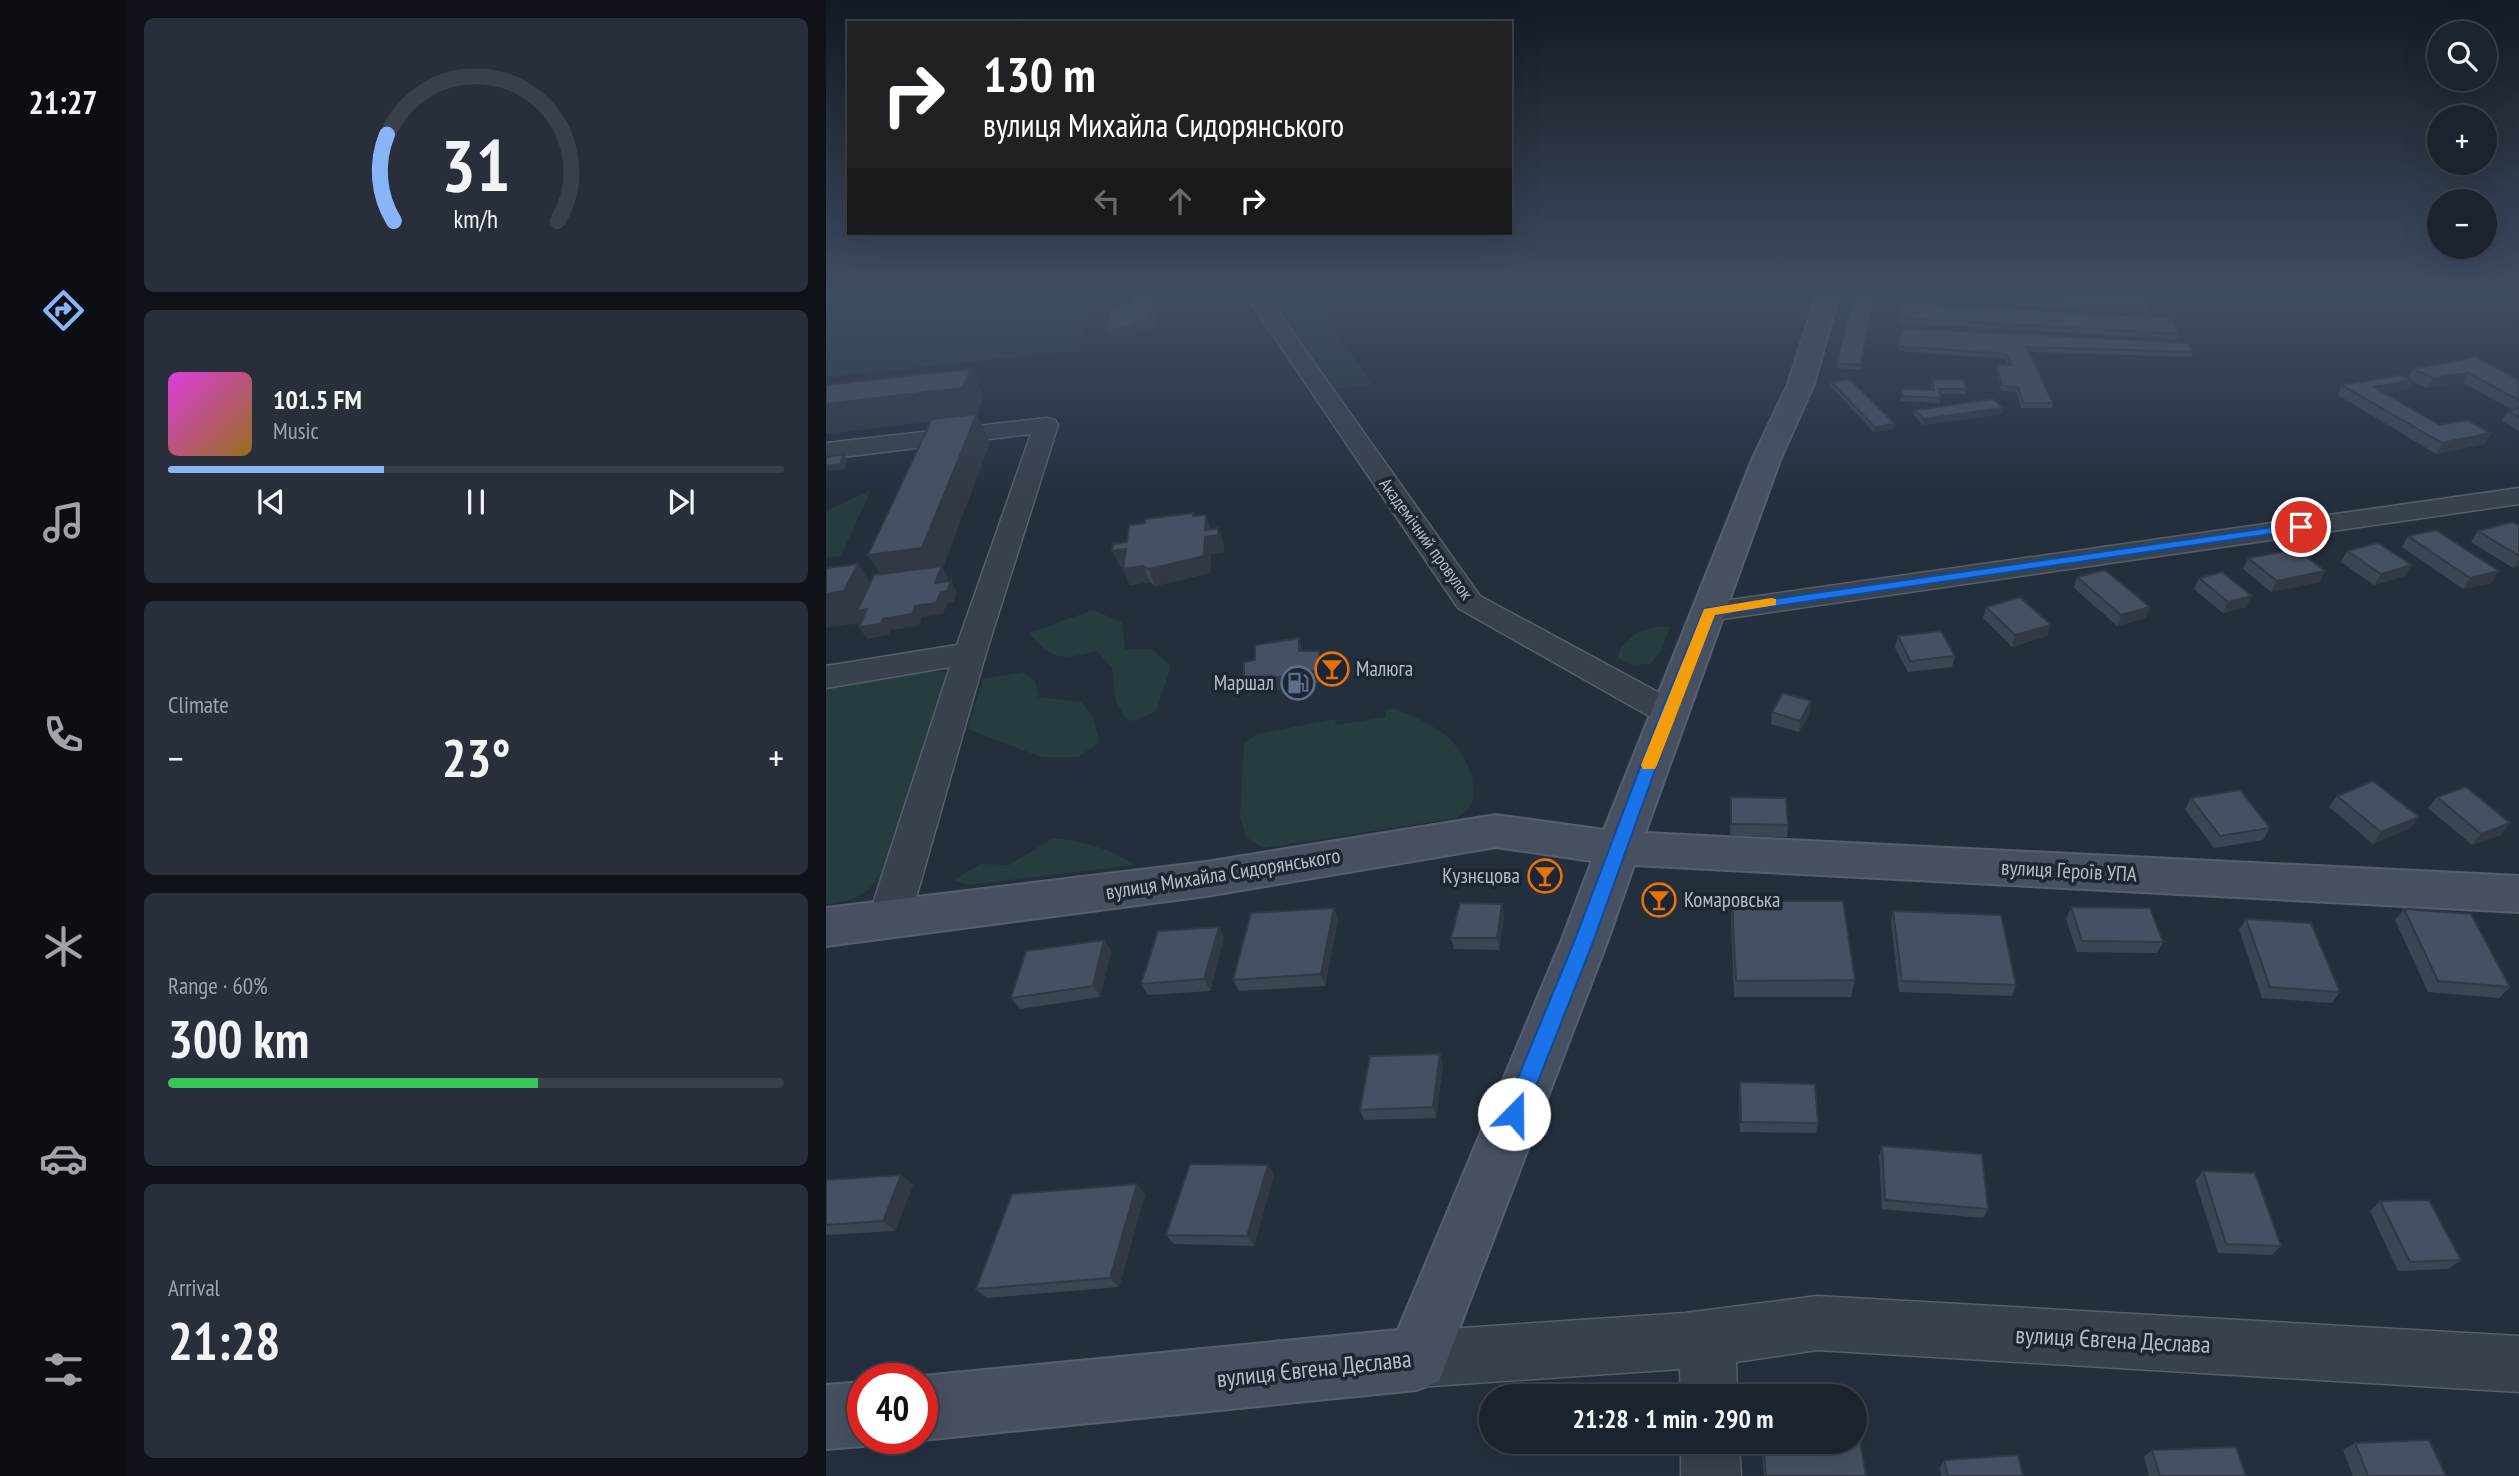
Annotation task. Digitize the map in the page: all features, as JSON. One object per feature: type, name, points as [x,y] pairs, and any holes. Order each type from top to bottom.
[{"type":"street","name":"Академічний провулок","points":[[1300,360],[1469,602],[1668,712]]},
{"type":"street","points":[[1417,1359],[1619,848],[1668,712],[1766,460],[1801,384],[1808,360]]},
{"type":"street","points":[[826,451],[1046,425],[970,653],[888,919]]},
{"type":"street","points":[[1709,612],[2519,496]]},
{"type":"street","points":[[826,677],[970,653]]},
{"type":"street","name":"вулиця Михайла Сидорянського","points":[[826,927],[1206,879],[1496,831],[1619,848]]},
{"type":"street","name":"вулиця Героїв УПА","points":[[1619,848],[2519,894]]},
{"type":"street","name":"вулиця Євгена Деслава","points":[[938,1406],[1417,1359],[1707,1339],[1817,1322],[2519,1364]]},
{"type":"street","points":[[1707,1339],[1709,1384]]},
{"type":"street","points":[[826,1417],[847,1415]]},
{"type":"street","points":[[1710,1454],[1711,1476]]},
{"type":"green space","points":[[826,360],[986,360],[826,377]]},
{"type":"green space","points":[[1312,360],[1355,360],[1374,385],[1331,389]]},
{"type":"green space","points":[[871,490],[841,556],[826,558],[826,511]]},
{"type":"green space","points":[[1093,610],[1122,622],[1125,649],[1152,649],[1171,666],[1156,711],[1135,721],[1126,719],[1116,702],[1112,668],[1097,651],[1059,656],[1045,649],[1029,633]]},
{"type":"green space","points":[[1653,627],[1670,627],[1662,649],[1651,663],[1634,666],[1618,658],[1620,648],[1635,634]]},
{"type":"green space","points":[[902,671],[945,672],[950,681],[885,870],[860,895],[826,904],[826,686]]},
{"type":"green space","points":[[1023,672],[1035,681],[1038,697],[1081,702],[1092,715],[1100,742],[1078,757],[1041,757],[968,729],[983,679]]},
{"type":"green space","points":[[1395,709],[1438,730],[1457,747],[1473,784],[1474,793],[1468,809],[1457,818],[1263,848],[1246,837],[1240,816],[1244,744],[1257,734],[1335,719],[1336,725],[1386,717],[1385,710]]},
{"type":"green space","points":[[1053,838],[1095,846],[1133,865],[968,885],[954,880],[980,864],[1009,865]]},
{"type":"building","points":[[1838,360],[1861,360],[1860,365],[1837,363]]},
{"type":"building","points":[[2009,360],[2033,360],[2053,403],[2023,403],[2018,387],[2002,386],[1997,365],[2011,365]]},
{"type":"building","points":[[2461,360],[2481,360],[2519,380],[2519,400],[2468,373],[2433,378],[2413,369]]},
{"type":"building","points":[[971,369],[962,388],[826,404],[826,385]]},
{"type":"building","points":[[2402,375],[2412,380],[2374,387],[2440,425],[2467,420],[2491,433],[2442,443],[2342,385]]},
{"type":"building","points":[[1850,379],[1895,424],[1875,427],[1831,382]]},
{"type":"building","points":[[1932,379],[1964,380],[1966,389],[1939,389],[1941,398],[1902,396],[1901,389],[1934,390]]},
{"type":"building","points":[[1993,399],[2003,408],[1924,419],[1915,410]]},
{"type":"building","points":[[2519,408],[2519,417],[2508,411]]},
{"type":"building","points":[[977,414],[922,548],[868,555],[932,419]]},
{"type":"building","points":[[844,454],[840,464],[826,466],[826,457]]},
{"type":"building","points":[[1193,513],[1193,516],[1206,515],[1205,530],[1218,528],[1218,535],[1205,537],[1204,556],[1149,569],[1143,566],[1123,569],[1126,549],[1112,551],[1113,544],[1127,542],[1129,525],[1145,523],[1145,519]]},
{"type":"building","points":[[2513,522],[2519,525],[2519,556],[2478,531]]},
{"type":"building","points":[[2436,530],[2499,571],[2470,578],[2408,536]]},
{"type":"building","points":[[2378,543],[2412,565],[2381,574],[2347,551]]},
{"type":"building","points":[[2297,549],[2325,571],[2277,581],[2248,558]]},
{"type":"building","points":[[858,564],[844,591],[826,594],[826,568]]},
{"type":"building","points":[[942,566],[935,583],[951,581],[947,591],[941,592],[936,603],[915,606],[912,614],[883,619],[881,624],[859,627],[867,609],[857,611],[874,575]]},
{"type":"building","points":[[2105,570],[2150,607],[2121,615],[2077,577]]},
{"type":"building","points":[[2222,572],[2252,596],[2228,602],[2199,578]]},
{"type":"building","points":[[2020,597],[2051,625],[2015,635],[1986,607]]},
{"type":"building","points":[[1941,631],[1955,656],[1910,661],[1898,636]]},
{"type":"building","points":[[1299,638],[1299,651],[1319,651],[1321,670],[1244,683],[1244,662],[1255,660],[1255,645]]},
{"type":"building","points":[[1783,693],[1811,701],[1800,721],[1772,712]]},
{"type":"building","points":[[2373,781],[2419,817],[2381,832],[2337,796]]},
{"type":"building","points":[[2466,787],[2510,823],[2481,834],[2437,797]]},
{"type":"building","points":[[2240,790],[2270,828],[2220,836],[2191,798]]},
{"type":"building","points":[[1731,797],[1786,798],[1788,825],[1731,824]]},
{"type":"building","points":[[1732,901],[1843,901],[1855,980],[1736,981]]},
{"type":"building","points":[[1460,903],[1502,904],[1497,938],[1451,938]]},
{"type":"building","points":[[2071,907],[2150,908],[2163,942],[2082,941]]},
{"type":"building","points":[[1334,908],[1321,974],[1233,980],[1251,913]]},
{"type":"building","points":[[2404,909],[2471,914],[2510,987],[2438,981]]},
{"type":"building","points":[[1893,911],[2001,915],[2016,985],[1902,981]]},
{"type":"building","points":[[2246,919],[2311,923],[2340,992],[2270,987]]},
{"type":"building","points":[[1219,927],[1204,979],[1141,984],[1158,931]]},
{"type":"building","points":[[1104,940],[1093,986],[1011,998],[1026,951]]},
{"type":"building","points":[[1440,1054],[1433,1107],[1360,1110],[1370,1056]]},
{"type":"building","points":[[1740,1082],[1815,1084],[1818,1123],[1741,1122]]},
{"type":"building","points":[[1882,1146],[1982,1154],[1988,1209],[1885,1200]]},
{"type":"building","points":[[1190,1164],[1268,1165],[1247,1236],[1166,1235]]},
{"type":"building","points":[[2203,1171],[2255,1173],[2281,1246],[2226,1244]]},
{"type":"building","points":[[901,1175],[883,1221],[826,1225],[826,1180]]},
{"type":"building","points":[[1137,1184],[1110,1278],[976,1289],[1012,1194]]},
{"type":"building","points":[[2429,1200],[2461,1260],[2410,1262],[2380,1201]]},
{"type":"building","points":[[2429,1440],[2446,1476],[2368,1476],[2355,1443]]},
{"type":"building","points":[[2236,1447],[2246,1476],[2160,1476],[2152,1450]]},
{"type":"building","points":[[1764,1454],[1862,1454],[1866,1476],[1766,1476]]},
{"type":"building","points":[[2018,1455],[2023,1476],[1948,1476],[1944,1460]]},
{"type":"slow traffic","points":[[1649,765],[1709,612],[1771,602]]},
{"type":"place","name":"Малюга","points":[[1332,669]]},
{"type":"place","name":"Маршал","points":[[1298,683]]},
{"type":"place","name":"Кузнєцова","points":[[1545,876]]},
{"type":"place","name":"Комаровська","points":[[1659,900]]},
{"type":"route","points":[[1514,1114],[1584,942],[1668,712],[1709,612],[2301,527]]}]
